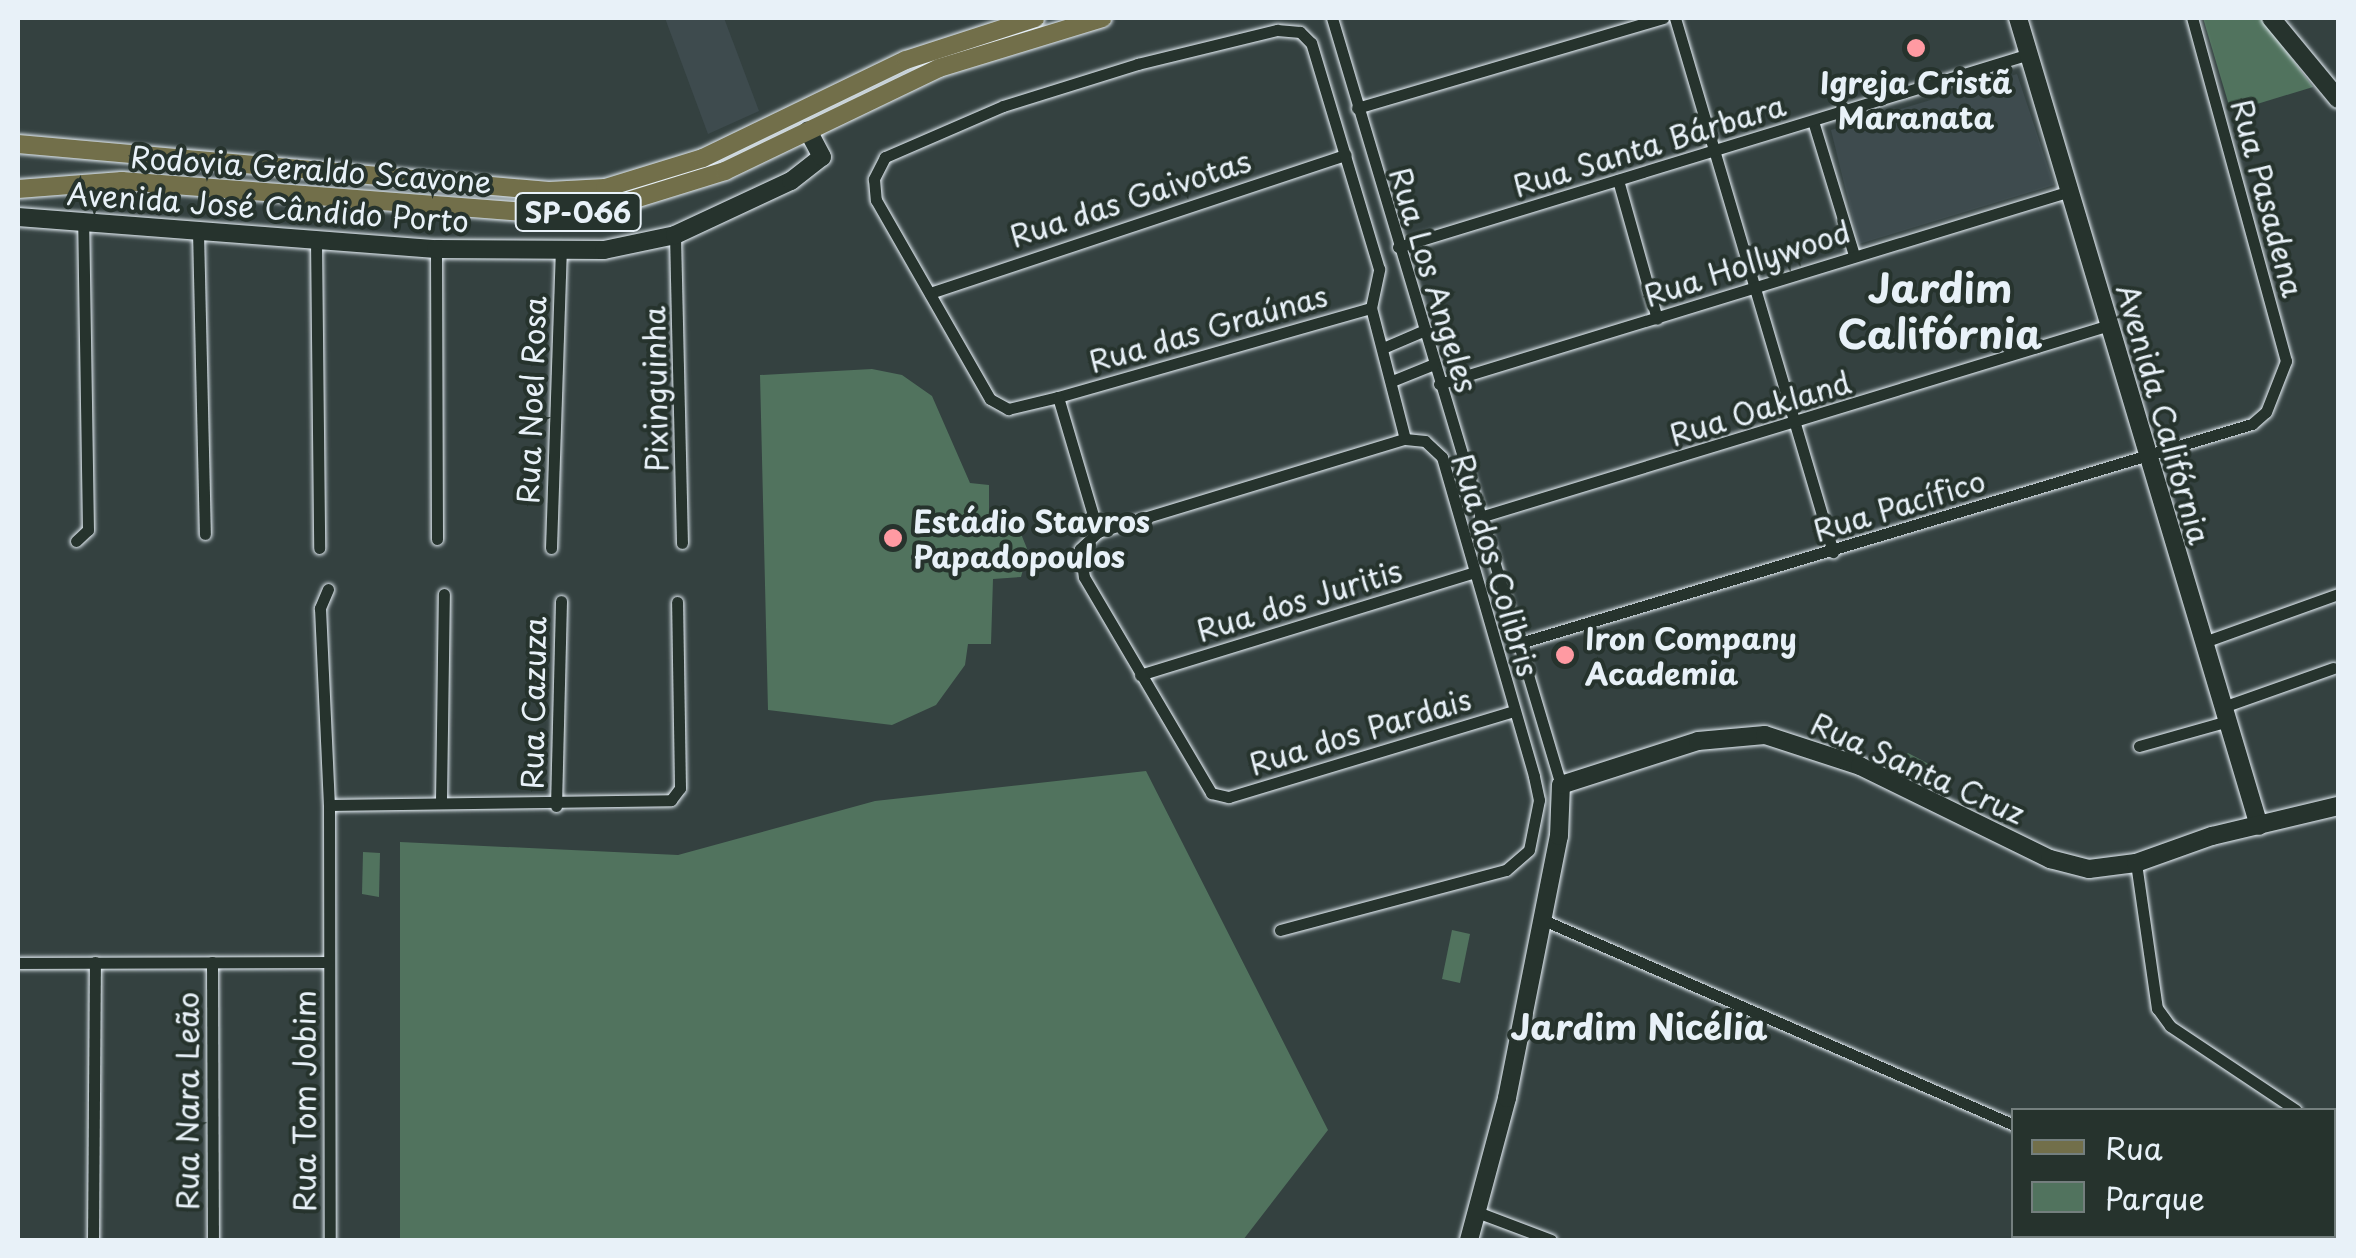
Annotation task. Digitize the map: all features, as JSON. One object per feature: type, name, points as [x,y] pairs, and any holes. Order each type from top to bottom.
[{"type":"main road","name":"Rodovia Geraldo Scavone","points":[[18,144],[591,190],[703,158],[906,60],[1035,18]]},
{"type":"main road","name":"Rodovia Geraldo Scavone","points":[[18,189],[122,181],[572,213],[681,188],[955,62],[1103,18]]},
{"type":"street","name":"Rua Los Angeles","points":[[1332,18],[1561,785]]},
{"type":"street","points":[[1356,108],[1662,18]]},
{"type":"street","points":[[1675,18],[1799,424],[1833,552]]},
{"type":"street","name":"Avenida Califórnia","points":[[2018,18],[2110,325],[2144,457],[2259,826]]},
{"type":"street","name":"Rua Pasadena","points":[[2192,18],[2286,360],[2278,392]]},
{"type":"street","points":[[2271,18],[2335,88]]},
{"type":"street","name":"Rua dos Colibris","points":[[874,179],[885,157],[1003,106],[1138,64],[1277,30],[1300,32],[1311,43],[1380,269],[1371,308],[1405,439],[1425,441],[1442,457],[1539,800],[1528,850],[1506,870],[1280,930]]},
{"type":"street","name":"Rua Santa Bárbara","points":[[1398,247],[2029,54]]},
{"type":"street","points":[[1814,120],[1854,254]]},
{"type":"street","name":"Avenida José Cândido Porto","points":[[18,216],[436,249],[562,253],[675,235],[812,167],[822,157],[808,131]]},
{"type":"street","name":"Rua das Gaivotas","points":[[930,293],[1346,154]]},
{"type":"street","name":"Rua das Graúnas","points":[[874,179],[876,200],[993,403],[1012,409],[1371,308]]},
{"type":"street","points":[[1618,180],[1656,319]]},
{"type":"street","name":"Rua Hollywood","points":[[1440,384],[1756,289],[1854,254],[2070,191]]},
{"type":"street","points":[[76,541],[88,530],[83,222]]},
{"type":"street","points":[[198,230],[205,534]]},
{"type":"street","name":"Pixinguinha","points":[[675,235],[682,543]]},
{"type":"street","points":[[316,240],[319,548]]},
{"type":"street","points":[[436,249],[437,539]]},
{"type":"street","name":"Rua Noel Rosa","points":[[551,548],[562,253]]},
{"type":"street","name":"Rua Oakland","points":[[1480,517],[1799,424],[2110,325]]},
{"type":"street","points":[[1382,348],[1424,330]]},
{"type":"street","points":[[1392,381],[1434,364]]},
{"type":"street","name":"Rua Pacífico","points":[[1520,644],[2252,424],[2278,392]]},
{"type":"street","points":[[1058,396],[1098,532]]},
{"type":"street","points":[[1140,675],[1078,559],[1084,542],[1098,532],[1405,439]]},
{"type":"street","name":"Rua dos Juritis","points":[[1140,675],[1474,572]]},
{"type":"street","name":"Rua Tom Jobim","points":[[328,589],[320,608],[329,805],[330,1240]]},
{"type":"street","points":[[441,801],[444,594]]},
{"type":"street","points":[[2204,642],[2338,594]]},
{"type":"street","name":"Rua Cazuza","points":[[556,806],[561,601]]},
{"type":"street","points":[[329,805],[441,801],[556,806],[659,804],[680,788],[677,602]]},
{"type":"street","points":[[2139,746],[2333,668]]},
{"type":"street","name":"Rua dos Pardais","points":[[1140,675],[1204,786],[1219,796],[1514,711]]},
{"type":"street","name":"Rua Santa Cruz","points":[[1561,785],[1661,752],[1748,732],[1860,766],[2071,866],[2136,863]]},
{"type":"street","points":[[1469,1240],[1559,836],[1561,785]]},
{"type":"street","points":[[2293,1108],[2170,1026],[2157,1008],[2136,863],[2338,806]]},
{"type":"street","points":[[1541,919],[2011,1124]]},
{"type":"street","points":[[93,1240],[95,962]]},
{"type":"street","name":"Rua Nara Leão","points":[[212,962],[213,1240]]},
{"type":"street","points":[[18,963],[328,962]]},
{"type":"street","points":[[1477,1212],[1551,1240]]},
{"type":"street","points":[[2258,1238],[2268,1240]]},
{"type":"shaded area","points":[[665,18],[724,18],[759,111],[708,134]]},
{"type":"shaded area","points":[[2017,74],[2054,185],[1859,244],[1831,130]]},
{"type":"green space","points":[[2203,18],[2262,19],[2313,87],[2231,112]]},
{"type":"green space","name":"Estádio Stavros Papadopoulos","points":[[872,369],[902,375],[932,396],[970,483],[989,485],[989,525],[1017,524],[1028,551],[1021,577],[993,579],[991,644],[968,644],[965,665],[936,705],[892,725],[768,710],[760,375]]},
{"type":"green space","points":[[1908,753],[1927,763],[1945,788],[1888,767]]},
{"type":"green space","points":[[1146,771],[1328,1130],[1243,1240],[400,1240],[400,842],[678,855],[875,801]]},
{"type":"green space","points":[[363,852],[380,853],[379,897],[362,894]]},
{"type":"green space","points":[[1452,930],[1470,934],[1460,983],[1442,979]]},
{"type":"place","name":"Igreja Cristã Maranata","points":[[1916,48]]},
{"type":"place","name":"Estádio Stavros Papadopoulos","points":[[893,538]]},
{"type":"place","name":"Iron Company Academia","points":[[1565,655]]},
{"type":"district","name":"Jardim Califórnia","points":[[1940,310]]},
{"type":"district","name":"Jardim Nicélia","points":[[1639,1026]]}]
